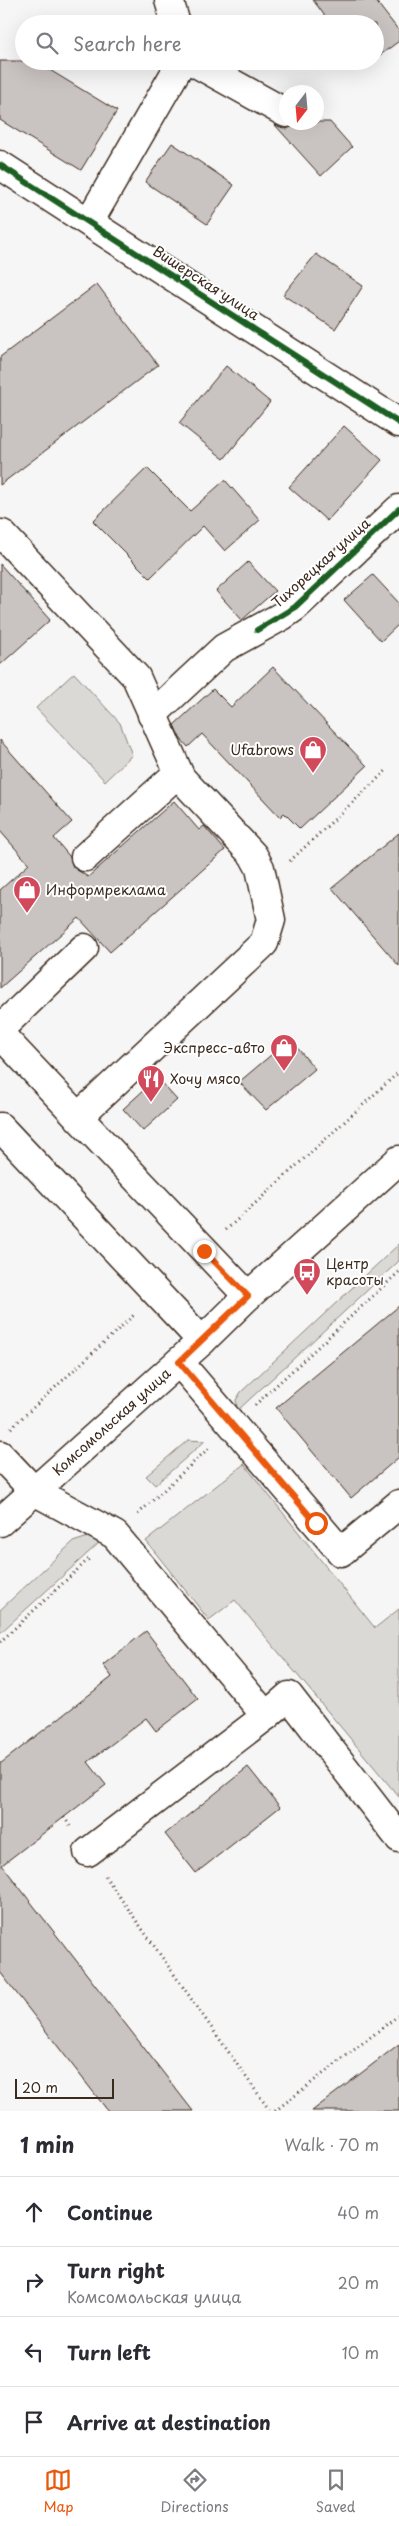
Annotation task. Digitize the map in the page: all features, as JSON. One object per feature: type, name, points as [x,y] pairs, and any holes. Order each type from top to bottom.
[{"type":"street","points":[[170,0],[174,15]]},
{"type":"street","points":[[89,222],[177,70]]},
{"type":"street","points":[[208,70],[279,109]]},
{"type":"street","name":"Вишерская улица","points":[[0,165],[399,423]]},
{"type":"street","name":"Тихорецкая улица","points":[[152,715],[224,648],[295,607],[399,509]]},
{"type":"street","points":[[0,536],[2,534],[131,671],[139,682],[178,773],[253,855],[260,868],[271,920],[264,943],[78,1117]]},
{"type":"street","points":[[85,856],[178,773]]},
{"type":"street","points":[[0,1029],[84,948]]},
{"type":"street","points":[[0,1034],[248,1296]]},
{"type":"street","points":[[0,1127],[202,1341]]},
{"type":"street","name":"Комсомольская улица","points":[[0,1522],[179,1362],[248,1296],[399,1160]]},
{"type":"street","points":[[179,1362],[341,1552],[399,1504]]},
{"type":"street","points":[[0,1455],[34,1490],[115,1536],[266,1716]]},
{"type":"street","points":[[88,1852],[290,1696],[399,1838]]},
{"type":"path","points":[[264,885],[388,769]]},
{"type":"path","points":[[0,1642],[399,1272]]},
{"type":"path","points":[[64,1817],[270,2111]]},
{"type":"path","points":[[275,2111],[399,2015]]},
{"type":"shaded area","points":[[74,673],[120,723],[132,755],[105,781],[36,708]]},
{"type":"shaded area","points":[[399,1244],[399,1261],[237,1411],[236,1400],[241,1392]]},
{"type":"shaded area","points":[[188,1440],[205,1441],[155,1485],[146,1476]]},
{"type":"shaded area","points":[[244,1464],[375,1628],[399,1609],[399,1797],[235,1600],[209,1620],[146,1541]]},
{"type":"shaded area","points":[[88,1537],[99,1543],[0,1633],[0,1610],[73,1542]]},
{"type":"building","points":[[313,0],[375,0],[399,31],[399,41],[384,52],[384,15],[324,15]]},
{"type":"building","points":[[0,61],[15,61],[15,70],[50,70],[117,111],[81,170],[0,120]]},
{"type":"building","points":[[324,122],[330,122],[352,147],[321,176],[280,130],[324,130]]},
{"type":"building","points":[[172,143],[234,185],[207,224],[145,182]]},
{"type":"building","points":[[316,254],[363,286],[335,329],[283,295]]},
{"type":"building","points":[[97,284],[158,365],[0,485],[0,357]]},
{"type":"building","points":[[226,366],[270,402],[224,459],[179,423]]},
{"type":"building","points":[[344,426],[382,460],[327,521],[289,487]]},
{"type":"building","points":[[147,468],[190,511],[225,480],[260,520],[225,551],[203,526],[150,578],[93,521]]},
{"type":"building","points":[[248,562],[275,591],[242,620],[216,591]]},
{"type":"building","points":[[0,564],[50,620],[0,665]]},
{"type":"building","points":[[373,575],[399,603],[399,624],[381,641],[344,600]]},
{"type":"building","points":[[273,667],[367,766],[300,829],[284,813],[280,817],[202,734],[188,747],[180,738],[174,725],[213,689],[231,707]]},
{"type":"building","points":[[0,740],[72,822],[54,838],[70,857],[73,867],[88,877],[174,801],[199,830],[204,826],[225,850],[110,952],[79,918],[0,988],[0,890],[29,864],[0,831]]},
{"type":"building","points":[[399,833],[399,966],[332,888]]},
{"type":"building","points":[[290,1039],[315,1069],[266,1110],[239,1082]]},
{"type":"building","points":[[157,1078],[177,1100],[143,1131],[123,1109]]},
{"type":"building","points":[[399,1306],[399,1457],[351,1498],[276,1408]]},
{"type":"building","points":[[146,1631],[198,1699],[156,1731],[146,1718],[88,1762],[106,1785],[2,1865],[193,2111],[108,2111],[0,1972],[0,1764],[112,1677],[103,1665]]},
{"type":"building","points":[[248,1767],[280,1807],[196,1873],[165,1834]]},
{"type":"building","points":[[399,2044],[399,2111],[312,2111]]},
{"type":"cycle path","points":[[0,165],[399,423]]},
{"type":"cycle path","points":[[257,630],[295,607],[399,509]]},
{"type":"place","name":"Ufabrows","points":[[313,774]]},
{"type":"place","name":"Информреклама","points":[[27,914]]},
{"type":"place","name":"Экспресс-авто","points":[[284,1072]]},
{"type":"place","name":"Хочу мясо","points":[[151,1103]]},
{"type":"place","name":"Центр красоты","points":[[307,1296]]},
{"type":"route","points":[[204,1251],[248,1296],[179,1362],[316,1523]]}]
